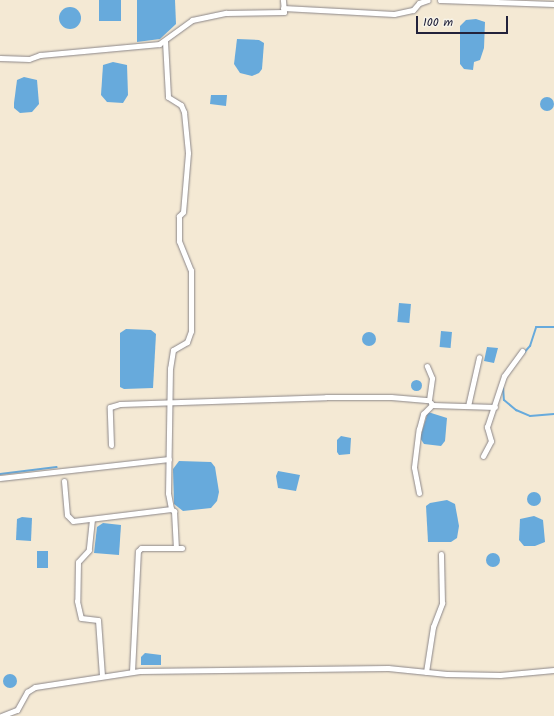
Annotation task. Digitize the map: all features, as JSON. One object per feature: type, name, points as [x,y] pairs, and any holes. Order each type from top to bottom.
[{"type":"street","points":[[0,58],[29,59],[40,55],[141,47],[165,41],[179,27],[207,15],[284,12],[283,0]]},
{"type":"street","points":[[283,8],[394,14],[413,10],[419,3],[428,0]]},
{"type":"street","points":[[440,0],[554,4]]},
{"type":"street","points":[[165,41],[168,97],[181,105],[184,112],[188,153],[183,212],[179,216],[179,241],[191,270],[192,307],[190,336],[187,342],[175,348],[171,356],[168,493],[171,509],[174,511],[176,548]]},
{"type":"street","points":[[483,456],[491,441],[487,427],[504,376],[522,351]]},
{"type":"street","points":[[468,406],[479,357]]},
{"type":"street","points":[[419,492],[414,467],[418,429],[423,414],[431,403],[432,378],[427,366]]},
{"type":"street","points":[[111,445],[110,407],[133,402],[326,397],[391,397],[431,403],[494,407]]},
{"type":"street","points":[[0,478],[169,459]]},
{"type":"street","points":[[64,482],[69,518],[76,521],[171,509]]},
{"type":"street","points":[[92,519],[89,550],[78,562],[77,601],[81,618],[98,620],[102,676]]},
{"type":"street","points":[[132,672],[138,551],[141,548],[182,548]]},
{"type":"street","points":[[426,672],[433,627],[442,603],[441,554]]},
{"type":"street","points":[[1,716],[17,710],[30,689],[132,672],[235,668],[366,668],[507,675],[554,670]]},
{"type":"water","points":[[99,0],[121,0],[121,21],[99,21]]},
{"type":"water","points":[[137,0],[175,0],[176,24],[160,39],[137,42]]},
{"type":"water","points":[[70,7],[74,8],[80,14],[80,22],[74,28],[70,29],[66,28],[60,22],[59,18],[60,14],[66,8]]},
{"type":"water","points":[[476,19],[485,22],[484,48],[480,60],[474,62],[473,70],[464,69],[460,64],[460,26],[466,20]]},
{"type":"water","points":[[237,39],[259,40],[264,43],[262,69],[259,73],[252,76],[240,73],[234,64]]},
{"type":"water","points":[[113,62],[127,65],[128,95],[123,103],[107,102],[101,95],[103,65]]},
{"type":"water","points":[[24,77],[37,80],[39,104],[32,112],[20,113],[14,108],[14,103],[17,80]]},
{"type":"water","points":[[211,95],[227,95],[226,106],[210,104]]},
{"type":"water","points":[[547,97],[552,99],[554,104],[552,109],[547,111],[542,109],[540,104],[542,99]]},
{"type":"water","points":[[399,303],[411,304],[409,323],[397,322]]},
{"type":"water","points":[[126,329],[151,330],[156,334],[153,388],[124,389],[120,387],[120,333]]},
{"type":"water","points":[[441,331],[452,332],[451,348],[440,347]]},
{"type":"water","points":[[369,332],[374,334],[376,339],[374,344],[369,346],[364,344],[362,339],[364,334]]},
{"type":"water","points":[[487,347],[498,348],[494,363],[484,361]]},
{"type":"water","points":[[416,379],[420,381],[422,385],[420,389],[416,391],[412,389],[410,385],[412,381]]},
{"type":"water","points":[[428,412],[447,418],[445,441],[441,446],[424,444],[420,438]]},
{"type":"water","points":[[341,436],[351,438],[350,454],[339,455],[337,452],[337,440]]},
{"type":"water","points":[[179,461],[211,462],[215,467],[219,492],[217,501],[211,508],[183,511],[174,504],[173,469]]},
{"type":"water","points":[[278,471],[300,475],[296,491],[278,488],[276,476]]},
{"type":"water","points":[[534,492],[539,494],[541,499],[539,504],[534,506],[529,504],[527,499],[529,494]]},
{"type":"water","points":[[447,500],[455,504],[459,526],[457,538],[451,542],[428,542],[426,506],[430,503]]},
{"type":"water","points":[[534,516],[543,520],[545,542],[535,546],[524,546],[519,540],[520,519]]},
{"type":"water","points":[[22,517],[32,518],[31,541],[16,540],[17,519]]},
{"type":"water","points":[[103,523],[121,525],[119,555],[94,553],[97,527]]},
{"type":"water","points":[[37,551],[48,551],[48,568],[37,568]]},
{"type":"water","points":[[493,553],[498,555],[500,560],[498,565],[493,567],[488,565],[486,560],[488,555]]},
{"type":"water","points":[[145,653],[161,655],[161,665],[141,665],[141,657]]},
{"type":"water","points":[[10,674],[15,676],[17,681],[15,686],[10,688],[5,686],[3,681],[5,676]]},
{"type":"waterway","points":[[523,354],[530,346],[536,327],[554,327]]},
{"type":"waterway","points":[[503,387],[504,400],[516,410],[530,416],[554,414]]},
{"type":"waterway","points":[[0,474],[57,467]]}]
